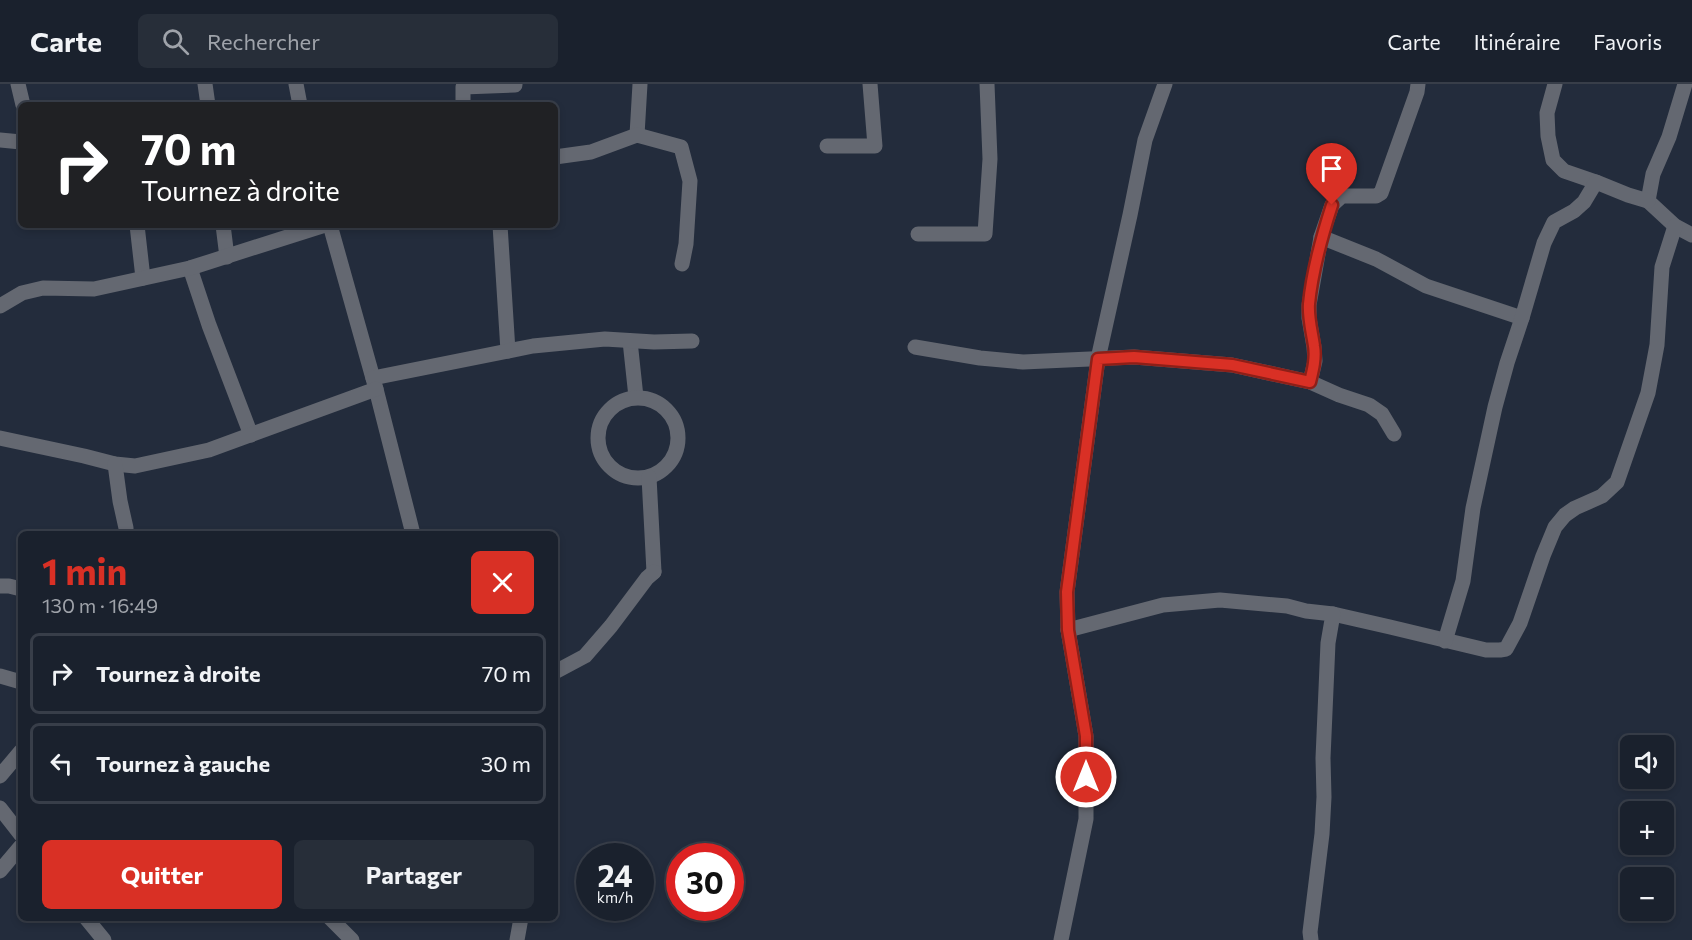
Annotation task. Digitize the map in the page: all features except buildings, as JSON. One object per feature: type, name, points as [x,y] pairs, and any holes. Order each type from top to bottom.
[{"type":"street","points":[[18,84],[22,102]]},
{"type":"street","points":[[205,84],[208,102]]},
{"type":"street","points":[[296,84],[299,102]]},
{"type":"street","points":[[463,102],[463,87],[515,84]]},
{"type":"street","points":[[637,135],[640,84]]},
{"type":"street","points":[[827,146],[875,146],[870,84]]},
{"type":"street","points":[[918,234],[985,234],[990,159],[987,84]]},
{"type":"street","points":[[1061,940],[1086,819],[1086,736],[1068,630],[1067,592],[1098,359],[1145,140],[1165,84]]},
{"type":"street","points":[[1310,382],[1315,354],[1309,305],[1321,237],[1332,205],[1342,196],[1376,196],[1381,193],[1418,84]]},
{"type":"street","points":[[1555,84],[1547,113],[1548,136],[1553,160],[1564,171],[1648,201],[1675,226],[1692,235]]},
{"type":"street","points":[[1648,201],[1653,174],[1669,137],[1685,84]]},
{"type":"street","points":[[558,156],[591,152],[637,135],[681,147],[690,181],[686,244],[681,264]]},
{"type":"street","points":[[0,140],[18,142]]},
{"type":"street","points":[[1445,641],[1463,582],[1473,508],[1495,407],[1544,243],[1554,222],[1574,211],[1584,202],[1596,182]]},
{"type":"street","points":[[1068,630],[1163,605],[1220,600],[1287,606],[1486,650],[1506,649],[1520,623],[1543,556],[1556,527],[1564,515],[1602,496],[1617,482],[1648,393],[1657,345],[1662,267],[1675,226]]},
{"type":"street","points":[[137,228],[143,278]]},
{"type":"street","points":[[223,228],[226,256]]},
{"type":"street","points":[[0,306],[22,293],[43,288],[94,289],[190,268],[315,228]]},
{"type":"street","points":[[331,228],[375,384],[412,531]]},
{"type":"street","points":[[500,228],[508,351]]},
{"type":"street","points":[[1321,237],[1376,259],[1426,286],[1522,318]]},
{"type":"street","points":[[190,268],[251,435]]},
{"type":"street","points":[[0,438],[115,464],[135,466],[209,450],[375,384],[508,351],[533,346],[605,339],[692,341]]},
{"type":"street","points":[[630,341],[636,397]]},
{"type":"street","points":[[915,347],[980,358],[1023,362],[1134,357],[1232,365],[1310,382],[1369,405],[1382,414],[1394,434]]},
{"type":"street","points":[[636,397],[661,404],[670,413],[676,425],[679,438],[670,463],[661,472],[649,477],[636,479],[622,476],[603,458],[598,444],[598,431],[603,418],[623,400],[636,397]]},
{"type":"street","points":[[115,464],[126,531]]},
{"type":"street","points":[[558,670],[585,656],[654,572],[649,477]]},
{"type":"street","points":[[0,586],[18,588]]},
{"type":"street","points":[[1311,940],[1310,932],[1322,834],[1328,643],[1333,615]]},
{"type":"street","points":[[0,676],[18,681]]},
{"type":"street","points":[[0,776],[18,755]]},
{"type":"street","points":[[0,808],[18,831]]},
{"type":"street","points":[[0,871],[18,850]]},
{"type":"street","points":[[88,921],[104,940]]},
{"type":"street","points":[[333,921],[352,940]]},
{"type":"street","points":[[517,940],[520,921]]},
{"type":"route","points":[[1086,777],[1086,736],[1068,630],[1067,592],[1098,359],[1134,357],[1232,365],[1310,382],[1315,361],[1309,305],[1321,237],[1332,205]]}]
